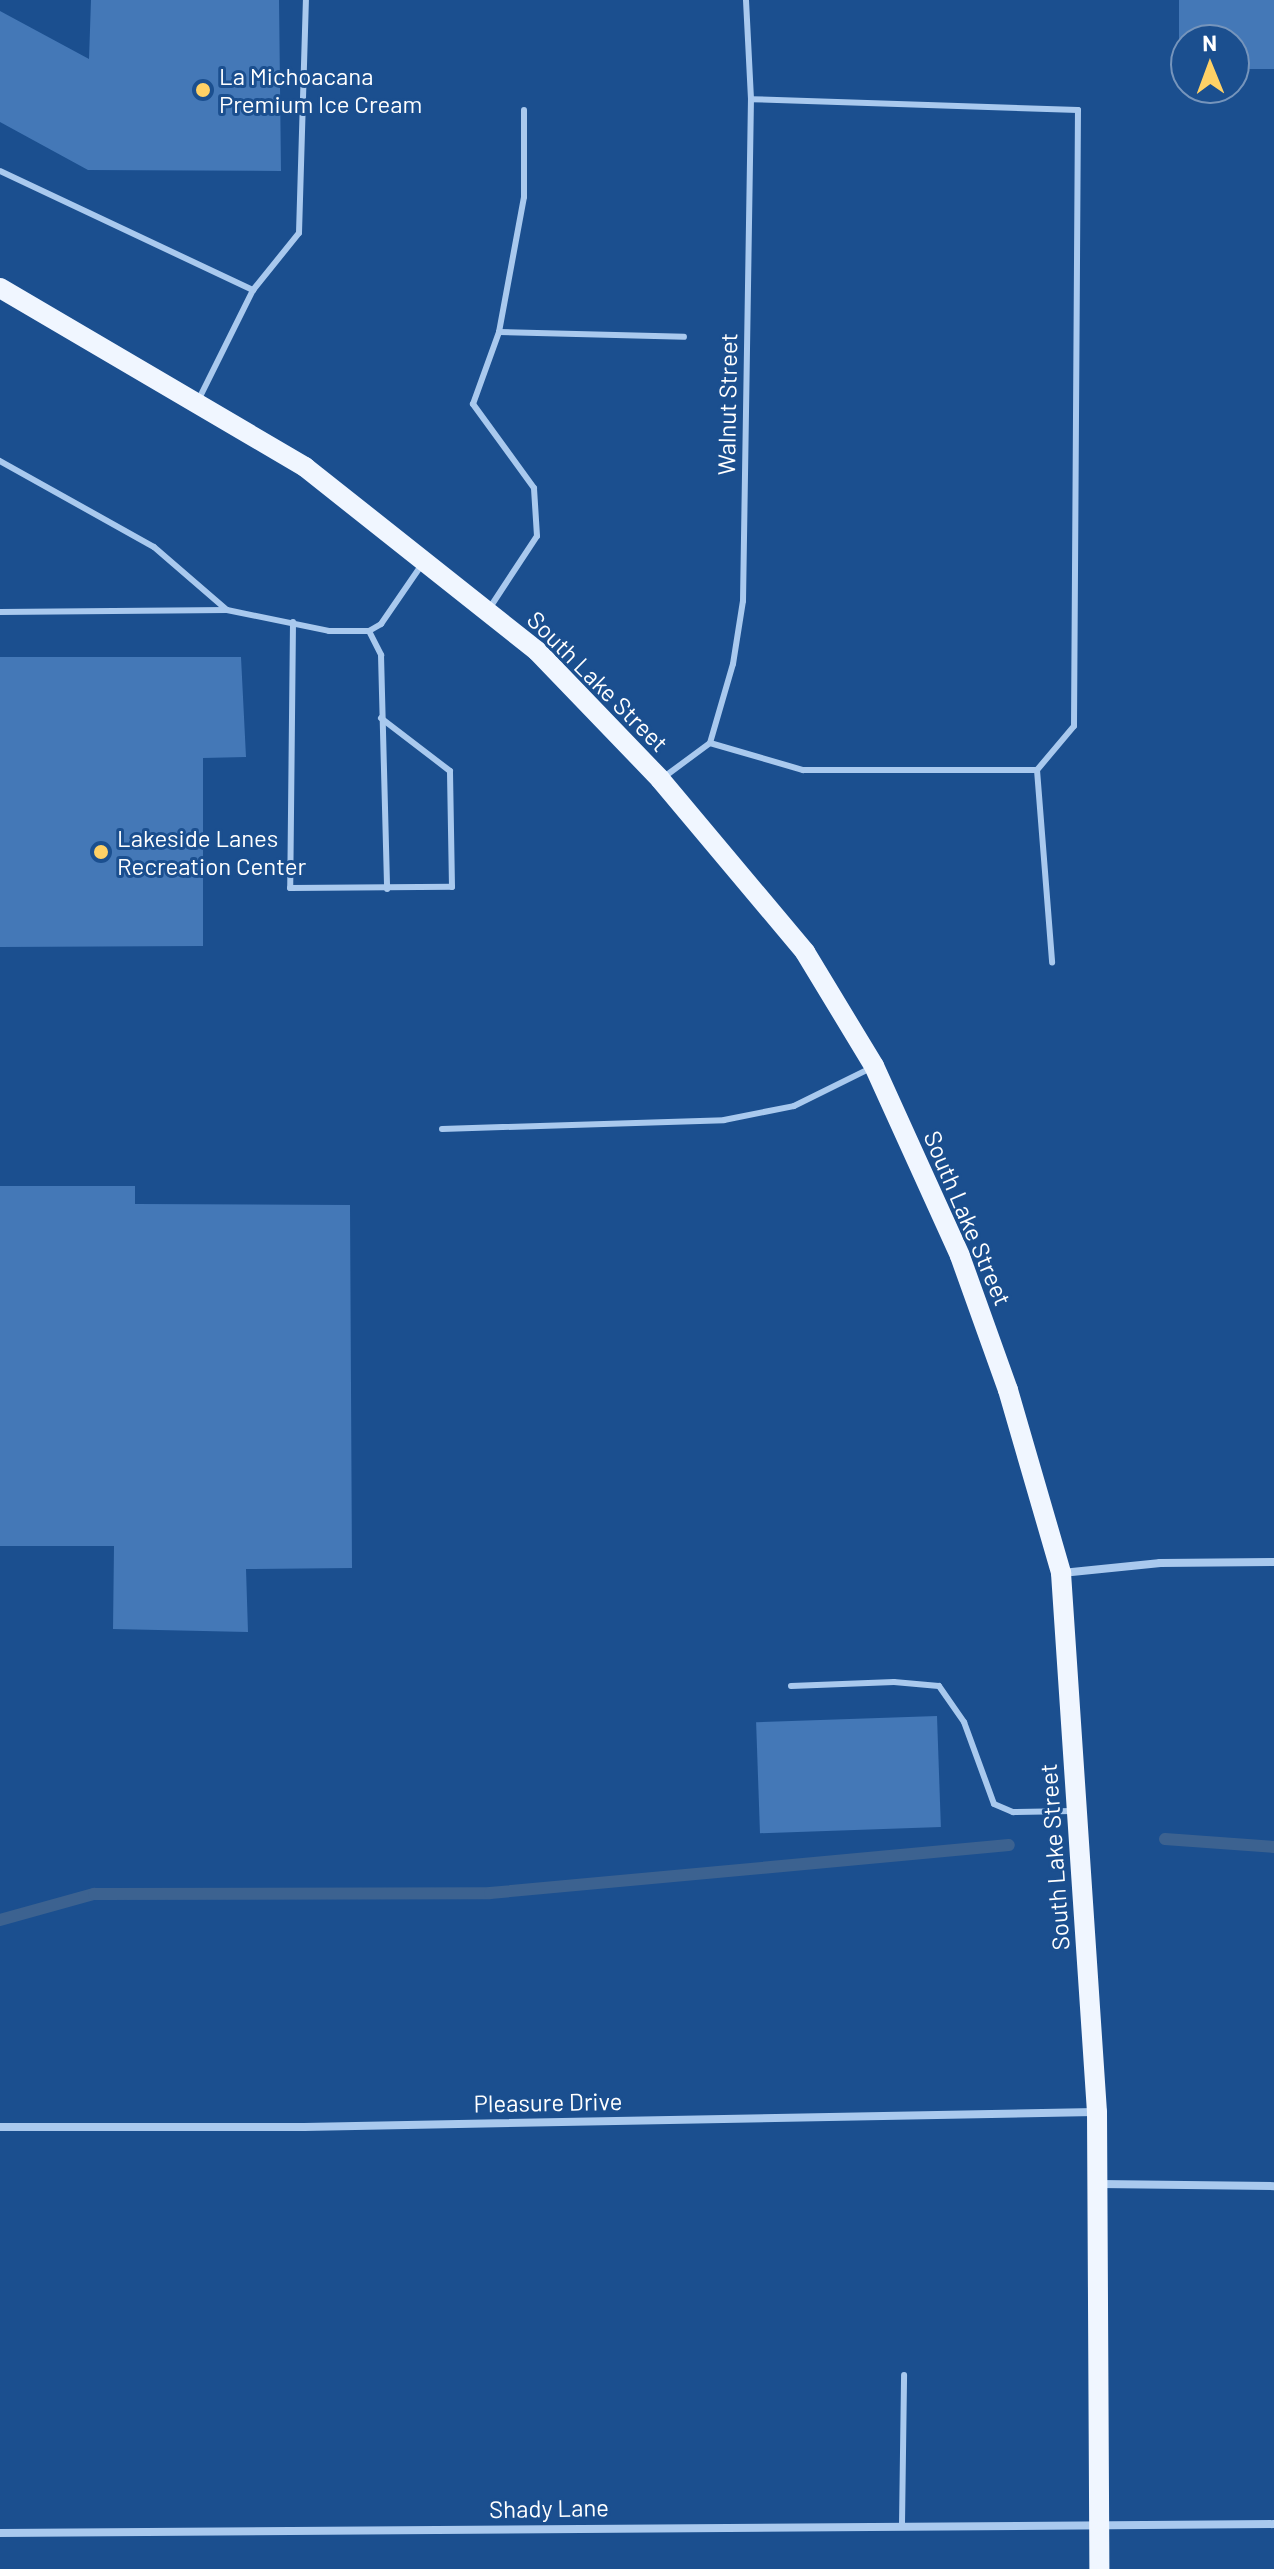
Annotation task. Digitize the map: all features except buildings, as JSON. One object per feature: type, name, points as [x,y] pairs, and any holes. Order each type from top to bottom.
[{"type":"main road","name":"South Lake Street","points":[[0,288],[305,467],[537,651],[660,779],[805,952],[874,1066],[960,1256],[1008,1390],[1061,1573],[1097,2112],[1099,2569]]},
{"type":"street","points":[[1061,1573],[1160,1563],[1274,1562]]},
{"type":"street","name":"Pleasure Drive","points":[[0,2127],[304,2127],[1097,2112]]},
{"type":"street","points":[[1098,2184],[1274,2186]]},
{"type":"street","name":"Shady Lane","points":[[0,2533],[1098,2522],[1274,2524]]},
{"type":"lane","points":[[197,402],[253,290],[299,233],[306,0]]},
{"type":"lane","name":"Walnut Street","points":[[710,743],[733,664],[743,601],[751,99],[746,0]]},
{"type":"lane","points":[[751,99],[1078,110],[1074,726],[1037,770],[1052,962]]},
{"type":"lane","points":[[487,612],[537,536],[534,488],[473,404],[499,332],[524,197],[524,110]]},
{"type":"lane","points":[[0,171],[253,290]]},
{"type":"lane","points":[[499,332],[684,337]]},
{"type":"lane","points":[[0,461],[154,547],[227,610]]},
{"type":"lane","points":[[0,612],[227,610],[329,631],[369,631],[381,624],[425,560]]},
{"type":"lane","points":[[293,622],[290,888],[452,887],[450,771],[381,718]]},
{"type":"lane","points":[[369,631],[381,655],[387,889]]},
{"type":"lane","points":[[660,779],[710,743],[803,770],[1037,770]]},
{"type":"lane","points":[[442,1129],[724,1120],[794,1106],[874,1066]]},
{"type":"lane","points":[[791,1686],[894,1682],[939,1686],[964,1722],[994,1804],[1013,1812],[1077,1811]]},
{"type":"lane","points":[[902,2524],[904,2375]]},
{"type":"waterway","points":[[1165,1839],[1274,1847]]},
{"type":"waterway","points":[[0,1920],[94,1894],[490,1893],[1009,1845]]},
{"type":"place","name":"La Michoacana Premium Ice Cream","points":[[203,90]]},
{"type":"place","name":"Lakeside Lanes Recreation Center","points":[[101,852]]}]
